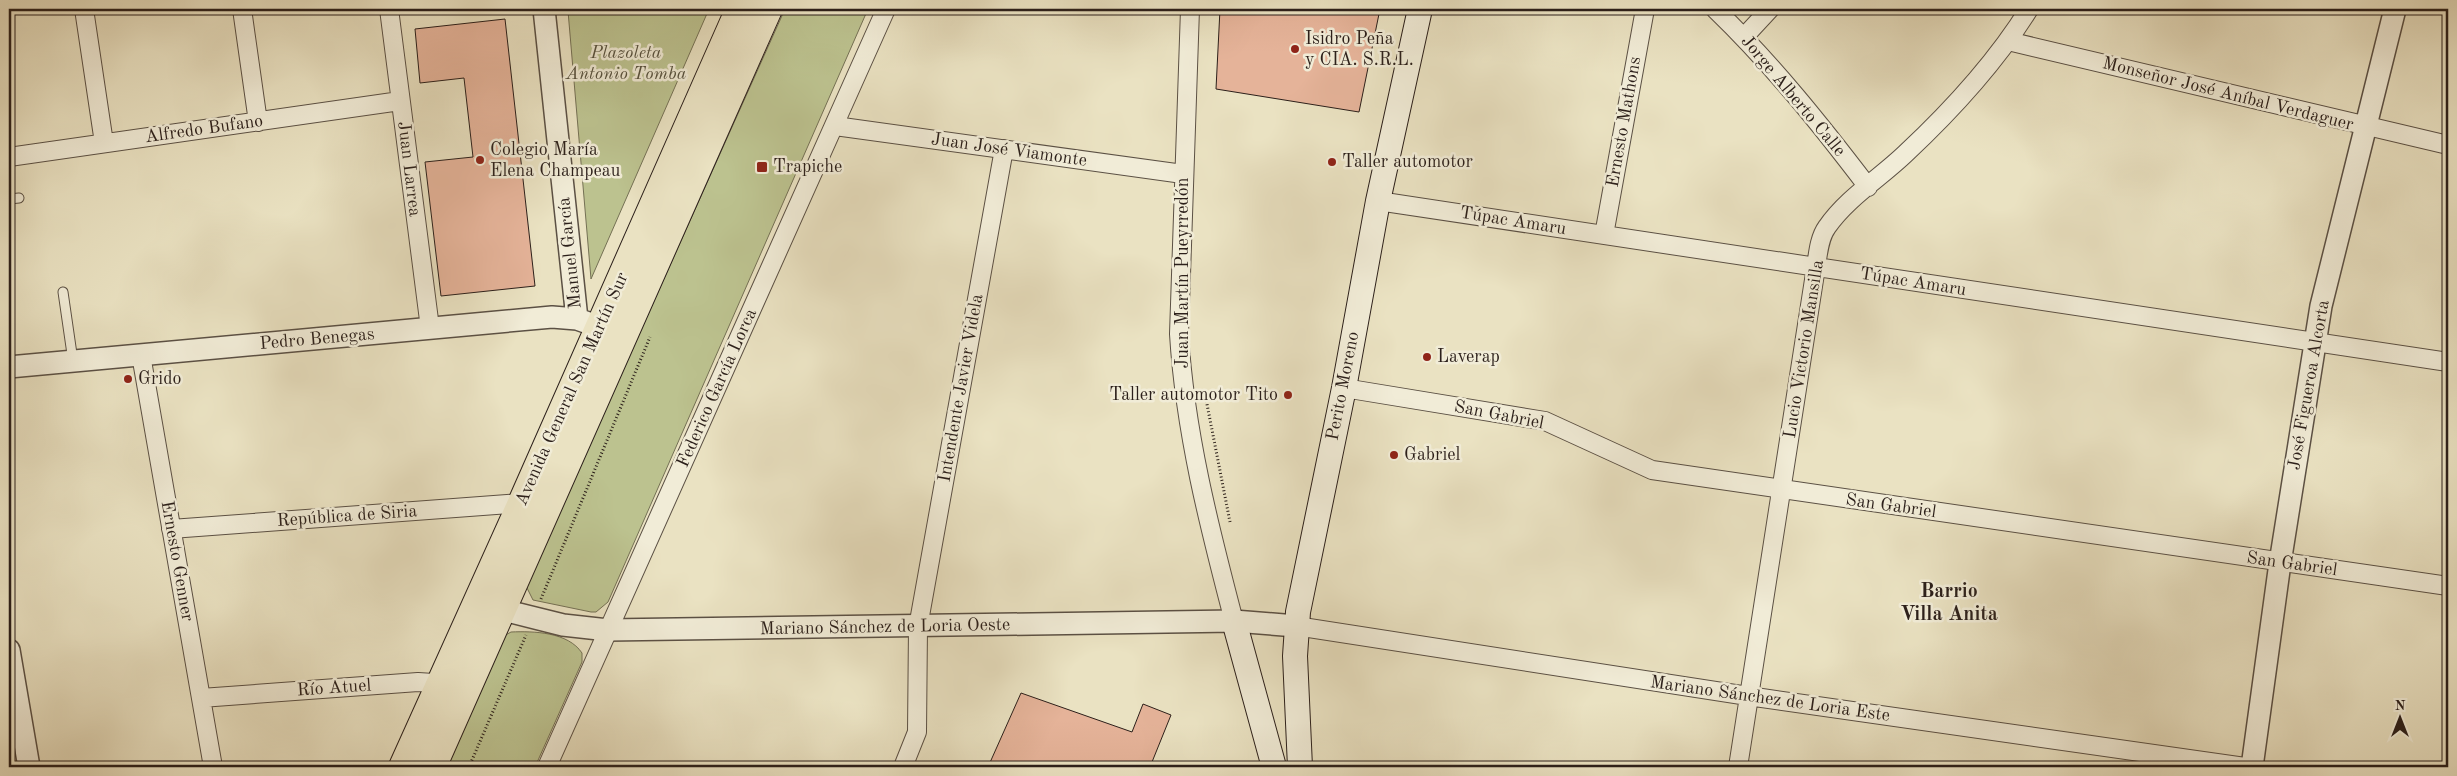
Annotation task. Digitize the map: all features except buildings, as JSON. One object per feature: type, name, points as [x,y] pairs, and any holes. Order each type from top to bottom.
[{"type":"main road","name":"Avenida General San Martín Sur","points":[[489,607],[522,503],[740,9]]},
{"type":"main road","name":"Avenida General San Martín Sur","points":[[403,767],[454,686],[489,607],[600,327],[768,9]]},
{"type":"main road","name":"Perito Moreno","points":[[1300,767],[1295,656],[1296,626],[1344,388],[1378,201],[1420,9]]},
{"type":"main road","points":[[1234,621],[1274,767]]},
{"type":"main road","name":"Avenida General San Martín Sur","points":[[432,767],[454,686]]},
{"type":"street","points":[[84,9],[104,144]]},
{"type":"street","points":[[242,9],[258,122]]},
{"type":"street","name":"Juan Larrea","points":[[389,9],[430,328]]},
{"type":"street","name":"Manuel García","points":[[544,9],[600,327]]},
{"type":"street","name":"Federico García Lorca","points":[[547,767],[886,9]]},
{"type":"street","name":"Juan Martín Pueyrredón","points":[[1190,9],[1179,334],[1182,382],[1196,466],[1234,621]]},
{"type":"street","name":"Ernesto Mathons","points":[[1604,235],[1645,9]]},
{"type":"street","name":"Jorge Alberto Calle","points":[[1716,9],[1744,36],[1810,111],[1868,187]]},
{"type":"street","points":[[1744,36],[1770,9]]},
{"type":"street","name":"Lucio Victorio Mansilla","points":[[1738,767],[1816,267],[1826,228],[1838,214],[1935,124],[2008,41],[2029,9]]},
{"type":"street","name":"José Figueroa Alcorta","points":[[2252,767],[2280,563],[2321,306],[2395,9]]},
{"type":"street","name":"Monseñor José Aníbal Verdaguer","points":[[2008,41],[2448,145]]},
{"type":"street","name":"Alfredo Bufano","points":[[9,157],[400,101]]},
{"type":"street","name":"Juan José Viamonte","points":[[835,126],[1183,174]]},
{"type":"street","name":"Intendente Javier Videla","points":[[903,767],[911,750],[918,721],[918,627],[1004,149]]},
{"type":"street","name":"Túpac Amaru","points":[[1378,201],[2448,362]]},
{"type":"street","name":"Pedro Benegas","points":[[9,367],[552,317],[600,327]]},
{"type":"street","name":"Ernesto Genner","points":[[141,354],[213,767]]},
{"type":"street","name":"San Gabriel","points":[[1344,388],[1545,421],[1652,470],[2448,586]]},
{"type":"street","name":"República de Siria","points":[[171,529],[522,503]]},
{"type":"street","name":"Mariano Sánchez de Loria Oeste","points":[[489,607],[563,625],[608,630],[1234,621],[1296,626]]},
{"type":"street","name":"Mariano Sánchez de Loria Este","points":[[1296,626],[1748,696],[2245,767]]},
{"type":"street","points":[[9,650],[15,727],[28,767]]},
{"type":"street","name":"Río Atuel","points":[[201,698],[418,682],[454,686]]},
{"type":"lane","points":[[9,199],[19,198]]},
{"type":"lane","points":[[63,292],[73,361]]},
{"type":"path","points":[[469,767],[652,331]]},
{"type":"path","points":[[1204,391],[1231,530]]},
{"type":"green space","name":"Plazoleta Antonio Tomba","points":[[581,9],[709,9],[591,279],[568,11]]},
{"type":"green space","points":[[785,9],[868,9],[608,602],[596,612],[591,612],[533,600],[526,586]]},
{"type":"green space","points":[[511,632],[550,634],[568,641],[582,653],[582,662],[535,767],[439,767],[502,637]]},
{"type":"place","name":"Isidro Peña y CIA. S.R.L.","points":[[1295,49]]},
{"type":"place","name":"Colegio María Elena Champeau","points":[[480,160]]},
{"type":"place","name":"Taller automotor","points":[[1332,162]]},
{"type":"place","name":"Trapiche","points":[[762,167]]},
{"type":"place","name":"Laverap","points":[[1427,357]]},
{"type":"place","name":"Grido","points":[[128,379]]},
{"type":"place","name":"Taller automotor Tito","points":[[1288,395]]},
{"type":"place","name":"Gabriel","points":[[1394,455]]},
{"type":"district","name":"Barrio Villa Anita","points":[[1949,604]]}]
